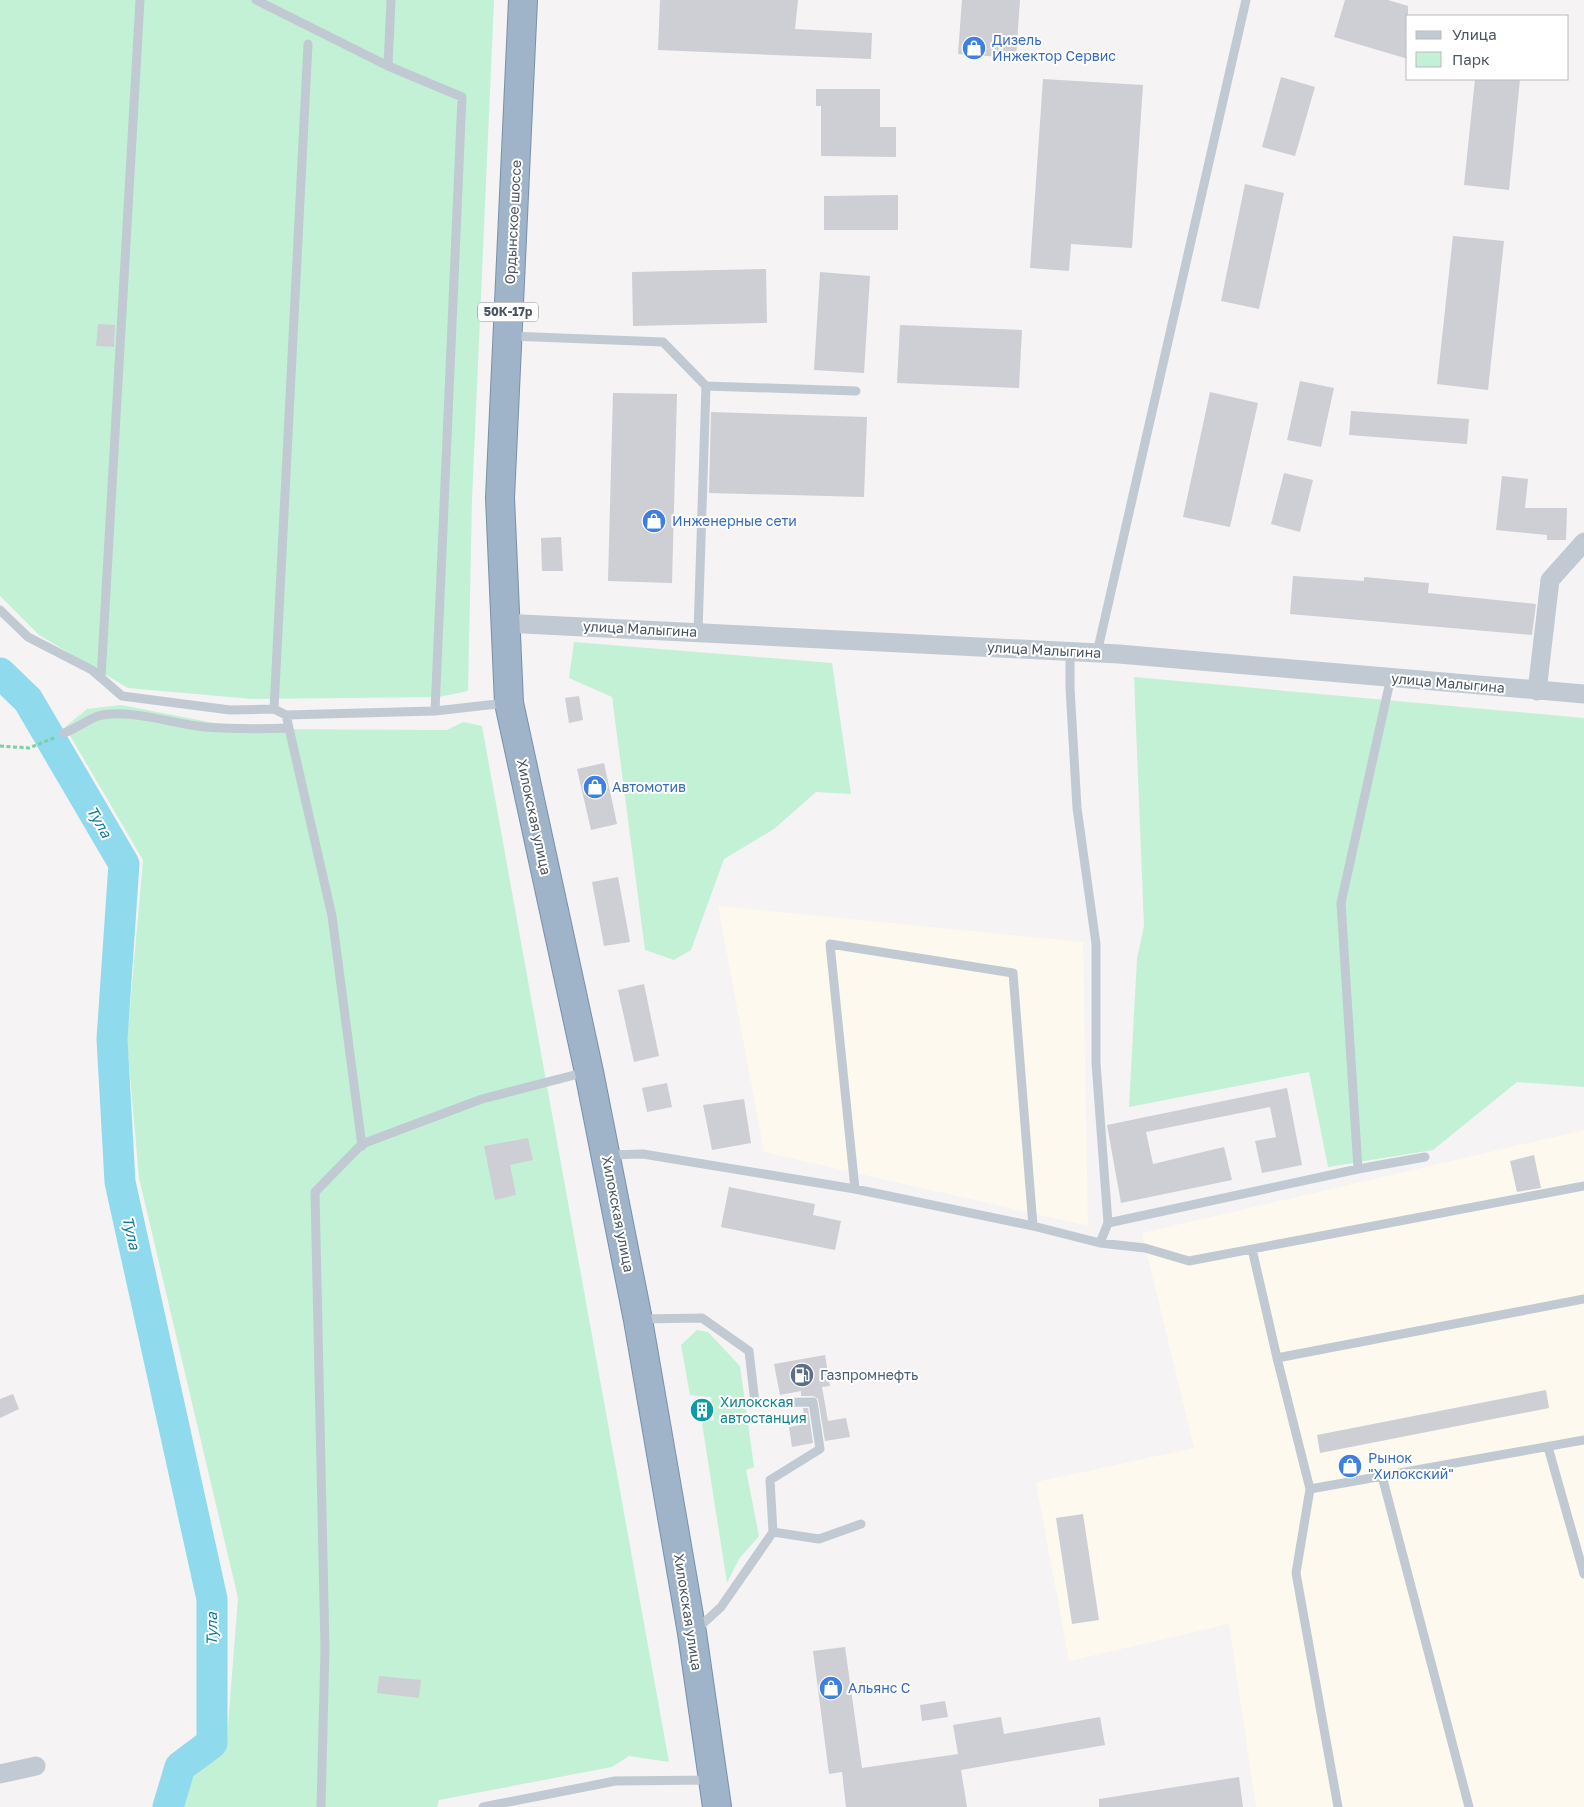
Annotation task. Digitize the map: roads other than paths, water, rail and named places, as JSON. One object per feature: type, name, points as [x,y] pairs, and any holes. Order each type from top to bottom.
[{"type":"highway","name":"Ордынское шоссе","points":[[504,623],[500,498],[523,0]]},
{"type":"highway","name":"Хилокская улица","points":[[504,623],[509,703],[589,1072],[638,1320],[692,1633],[717,1807]]},
{"type":"street","points":[[1537,691],[1550,580],[1584,542]]},
{"type":"street","name":"улица Малыгина","points":[[504,623],[1097,653],[1584,694]]},
{"type":"street","points":[[0,1774],[36,1766]]},
{"type":"lane","points":[[101,678],[140,0]]},
{"type":"lane","points":[[256,0],[388,66],[462,97],[435,711]]},
{"type":"lane","points":[[388,66],[390,0]]},
{"type":"lane","points":[[1097,653],[1246,0]]},
{"type":"lane","points":[[274,708],[308,44]]},
{"type":"lane","points":[[507,336],[664,342],[706,386],[856,391]]},
{"type":"lane","points":[[698,632],[706,386]]},
{"type":"lane","points":[[0,610],[28,636],[92,670],[122,696],[230,710],[274,708],[286,716],[435,711],[509,703]]},
{"type":"lane","points":[[1070,652],[1070,688],[1077,808],[1096,944],[1096,1063],[1108,1223],[1100,1243]]},
{"type":"lane","points":[[1358,1169],[1341,903],[1391,677]]},
{"type":"lane","points":[[64,733],[79,728],[97,717],[111,715],[137,716],[205,727],[289,728]]},
{"type":"lane","points":[[286,716],[332,916],[362,1145]]},
{"type":"lane","points":[[855,1189],[830,944],[1013,973],[1033,1226]]},
{"type":"lane","points":[[321,1807],[325,1649],[315,1192],[362,1145],[482,1099],[589,1072]]},
{"type":"lane","points":[[606,1155],[643,1154],[855,1189],[1033,1226],[1100,1243],[1145,1248],[1189,1261],[1584,1186]]},
{"type":"lane","points":[[1108,1223],[1358,1169],[1425,1157]]},
{"type":"lane","points":[[1252,1248],[1310,1489],[1296,1574],[1338,1807]]},
{"type":"lane","points":[[1277,1358],[1584,1299]]},
{"type":"lane","points":[[638,1320],[702,1318],[749,1351],[755,1403],[813,1402],[820,1449],[770,1480],[773,1532],[721,1607],[692,1633]]},
{"type":"lane","points":[[1310,1489],[1584,1440]]},
{"type":"lane","points":[[1548,1447],[1584,1574]]},
{"type":"lane","points":[[1382,1476],[1469,1807]]},
{"type":"lane","points":[[773,1532],[819,1538],[861,1524]]},
{"type":"lane","points":[[483,1807],[614,1781],[714,1780]]},
{"type":"waterway","name":"Тула","points":[[0,673],[28,700],[124,864],[112,1039],[120,1182],[212,1599],[212,1743],[180,1767],[168,1807]]},
{"type":"place","name":"Дизель Инжектор Сервис","points":[[974,48]]},
{"type":"place","name":"Инженерные сети","points":[[654,521]]},
{"type":"place","name":"Автомотив","points":[[595,787]]},
{"type":"place","name":"Газпромнефть","points":[[802,1375]]},
{"type":"place","name":"Хилокская автостанция","points":[[702,1410]]},
{"type":"place","name":"Рынок \"Хилокский\"","points":[[1350,1466]]},
{"type":"place","name":"Альянс С","points":[[831,1688]]}]
